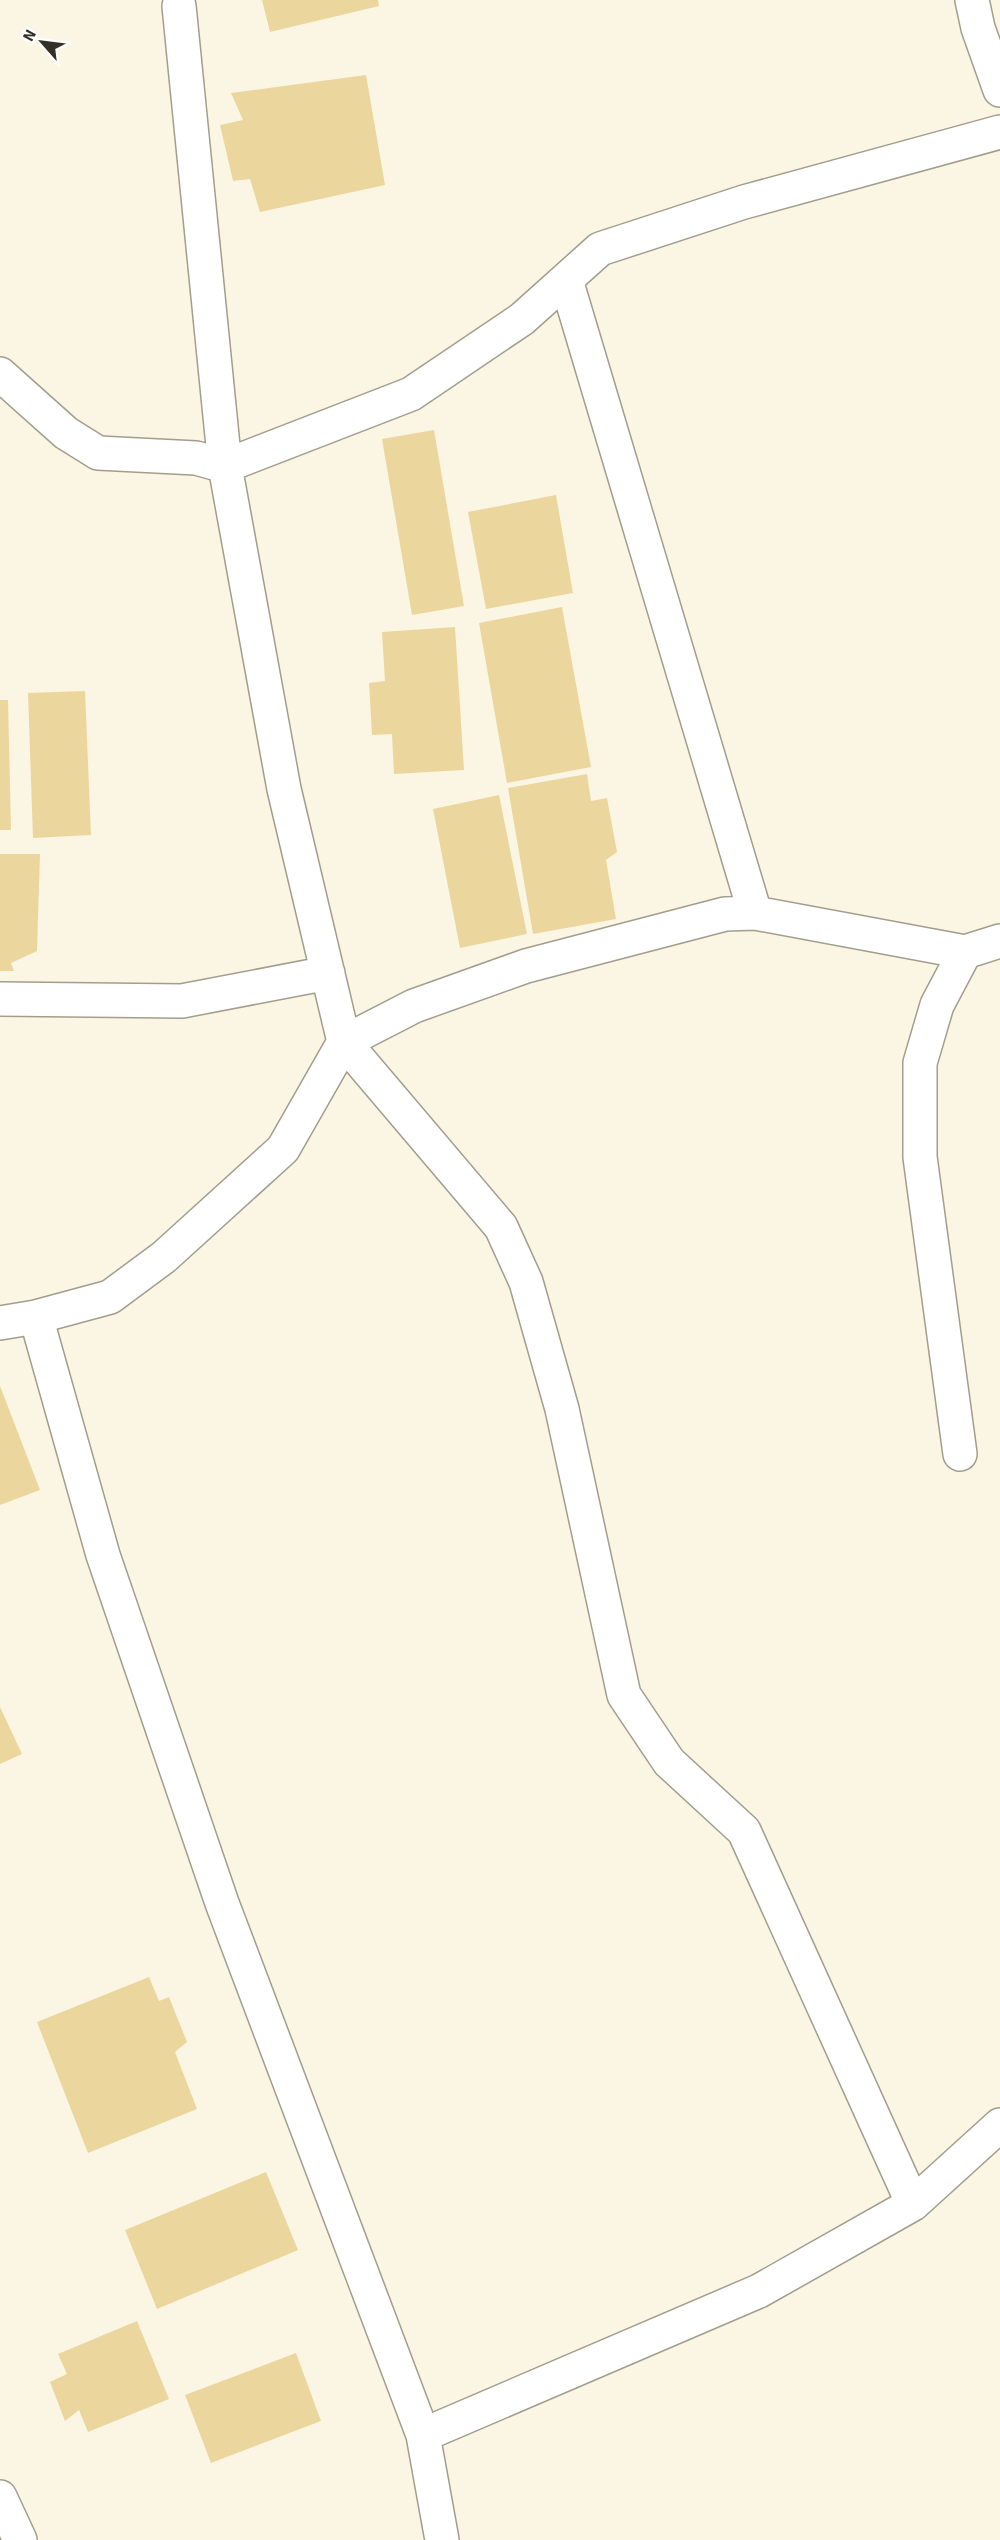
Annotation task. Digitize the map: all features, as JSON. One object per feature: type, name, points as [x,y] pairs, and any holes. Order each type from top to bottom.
[{"type":"street","points":[[972,0],[978,28],[1000,90]]},
{"type":"street","points":[[179,6],[228,494],[284,789],[344,1042],[501,1227],[526,1282],[562,1409],[624,1695],[669,1762],[744,1831],[913,2204]]},
{"type":"street","points":[[0,374],[66,433],[98,453],[196,458],[225,466],[411,394],[522,319],[600,249],[744,202],[1000,132]]},
{"type":"street","points":[[566,280],[755,913]]},
{"type":"street","points":[[0,1323],[36,1317],[110,1297],[164,1257],[284,1149],[344,1042],[414,1006],[526,966],[725,914],[755,913],[965,952],[1000,941]]},
{"type":"street","points":[[960,1454],[920,1157],[920,1063],[937,1005],[965,952]]},
{"type":"street","points":[[0,999],[182,1001],[328,973]]},
{"type":"street","points":[[36,1317],[103,1555],[218,1891],[423,2435],[442,2540]]},
{"type":"street","points":[[423,2435],[759,2291],[913,2204],[1000,2125]]},
{"type":"street","points":[[0,2498],[20,2540]]},
{"type":"building","points":[[262,0],[378,0],[379,6],[270,32]]},
{"type":"building","points":[[366,75],[385,185],[260,212],[250,179],[233,181],[220,125],[243,120],[231,93]]},
{"type":"building","points":[[434,430],[464,606],[412,615],[382,439]]},
{"type":"building","points":[[556,495],[573,593],[486,609],[468,512]]},
{"type":"building","points":[[562,607],[591,767],[507,783],[479,623]]},
{"type":"building","points":[[455,627],[464,770],[394,774],[392,734],[372,735],[369,683],[385,681],[382,632]]},
{"type":"building","points":[[85,691],[91,835],[33,838],[28,693]]},
{"type":"building","points":[[0,700],[8,700],[11,830],[0,830]]},
{"type":"building","points":[[587,774],[591,801],[607,798],[617,852],[606,860],[616,919],[533,934],[508,788]]},
{"type":"building","points":[[499,795],[527,934],[460,948],[433,809]]},
{"type":"building","points":[[0,854],[40,854],[37,951],[11,963],[14,971],[0,971]]},
{"type":"building","points":[[0,1386],[40,1490],[0,1505]]},
{"type":"building","points":[[0,1707],[22,1754],[0,1764]]},
{"type":"building","points":[[149,1977],[159,2001],[169,1997],[187,2042],[175,2052],[197,2109],[88,2153],[37,2022]]},
{"type":"building","points":[[266,2172],[298,2250],[157,2309],[125,2230]]},
{"type":"building","points":[[137,2321],[169,2399],[88,2432],[79,2410],[65,2421],[50,2382],[67,2374],[58,2354]]},
{"type":"building","points":[[296,2353],[321,2421],[211,2463],[185,2395]]}]
